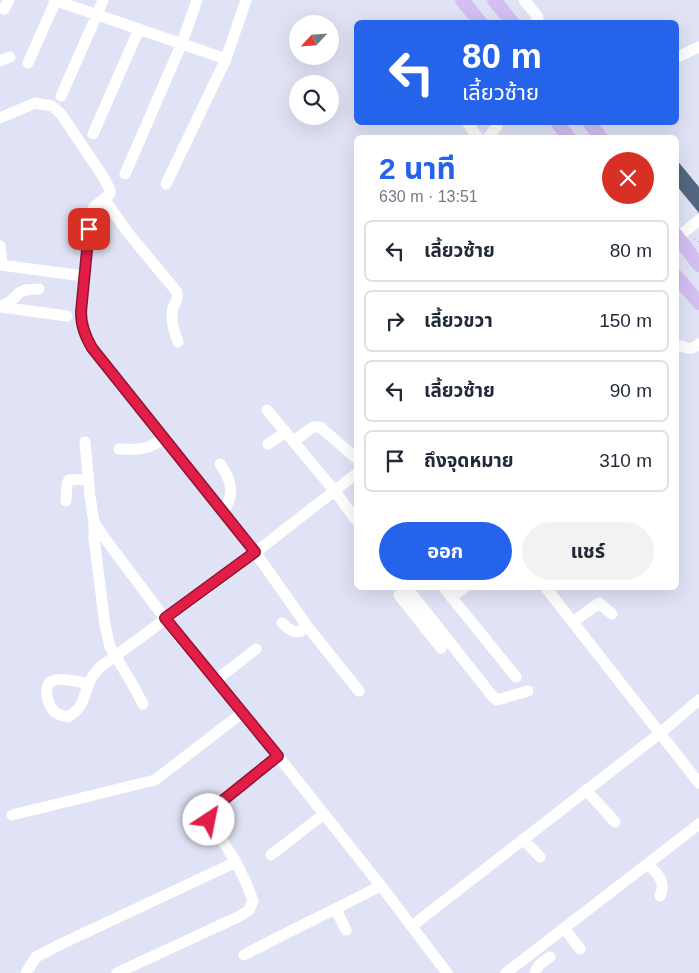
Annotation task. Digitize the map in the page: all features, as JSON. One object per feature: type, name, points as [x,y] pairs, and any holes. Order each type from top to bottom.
[{"type":"main road","points":[[462,0],[478,20]]},
{"type":"main road","points":[[494,0],[510,20]]},
{"type":"main road","points":[[679,239],[699,265]]},
{"type":"main road","points":[[679,280],[699,303]]},
{"type":"street","points":[[28,63],[55,0],[226,59]]},
{"type":"street","points":[[61,96],[103,0]]},
{"type":"street","points":[[125,174],[182,43],[198,0]]},
{"type":"street","points":[[166,184],[226,59],[246,0]]},
{"type":"street","points":[[524,0],[538,17],[537,20]]},
{"type":"street","points":[[94,134],[139,29]]},
{"type":"street","points":[[679,56],[699,46]]},
{"type":"street","points":[[0,118],[35,103],[52,106],[61,114],[104,178],[110,194],[94,207],[90,213],[81,324],[85,337],[255,552],[307,626],[359,691]]},
{"type":"street","points":[[104,199],[129,234],[177,292],[178,298],[172,314],[178,342]]},
{"type":"street","points":[[679,235],[699,220]]},
{"type":"street","points":[[0,246],[1,265],[84,276]]},
{"type":"street","points":[[0,308],[25,290],[39,289]]},
{"type":"street","points":[[0,308],[67,316]]},
{"type":"street","points":[[682,346],[688,350],[699,344]]},
{"type":"street","points":[[266,410],[294,441],[354,517]]},
{"type":"street","points":[[294,441],[313,427],[320,427],[354,456]]},
{"type":"street","points":[[268,444],[286,432]]},
{"type":"street","points":[[119,449],[138,450],[148,448],[164,438]]},
{"type":"street","points":[[85,442],[105,625],[110,647],[142,704]]},
{"type":"street","points":[[220,464],[231,487],[231,498],[223,512]]},
{"type":"street","points":[[89,684],[99,668],[354,475]]},
{"type":"street","points":[[66,501],[66,484],[69,480],[88,479]]},
{"type":"street","points":[[94,522],[165,618],[278,756],[447,973]]},
{"type":"street","points":[[446,590],[516,677]]},
{"type":"street","points":[[451,597],[461,590]]},
{"type":"street","points":[[548,590],[699,784]]},
{"type":"street","points":[[403,591],[441,648]]},
{"type":"street","points":[[573,622],[599,603],[612,614]]},
{"type":"street","points":[[417,610],[493,698],[497,700],[528,691]]},
{"type":"street","points":[[282,623],[291,631],[297,632],[307,626]]},
{"type":"street","points":[[216,681],[256,649]]},
{"type":"street","points":[[412,926],[659,734],[699,700]]},
{"type":"street","points":[[12,815],[155,780],[242,713]]},
{"type":"street","points":[[122,972],[249,910],[253,901],[236,862],[208,816],[211,810],[278,756]]},
{"type":"street","points":[[586,790],[615,822]]},
{"type":"street","points":[[271,854],[324,814]]},
{"type":"street","points":[[506,973],[698,828]]},
{"type":"street","points":[[523,839],[540,857]]},
{"type":"street","points":[[26,973],[36,957],[59,944],[236,862]]},
{"type":"street","points":[[648,864],[662,882],[663,889],[660,896]]},
{"type":"street","points":[[244,955],[380,886]]},
{"type":"street","points":[[336,910],[346,930]]},
{"type":"street","points":[[565,929],[580,949]]},
{"type":"street","points":[[532,954],[541,964]]},
{"type":"building","points":[[679,163],[699,187],[699,213],[679,189]]},
{"type":"route","points":[[89,229],[81,312],[81,324],[85,337],[255,552],[165,618],[184,644],[278,756],[211,810],[208,816],[209,820]]}]
